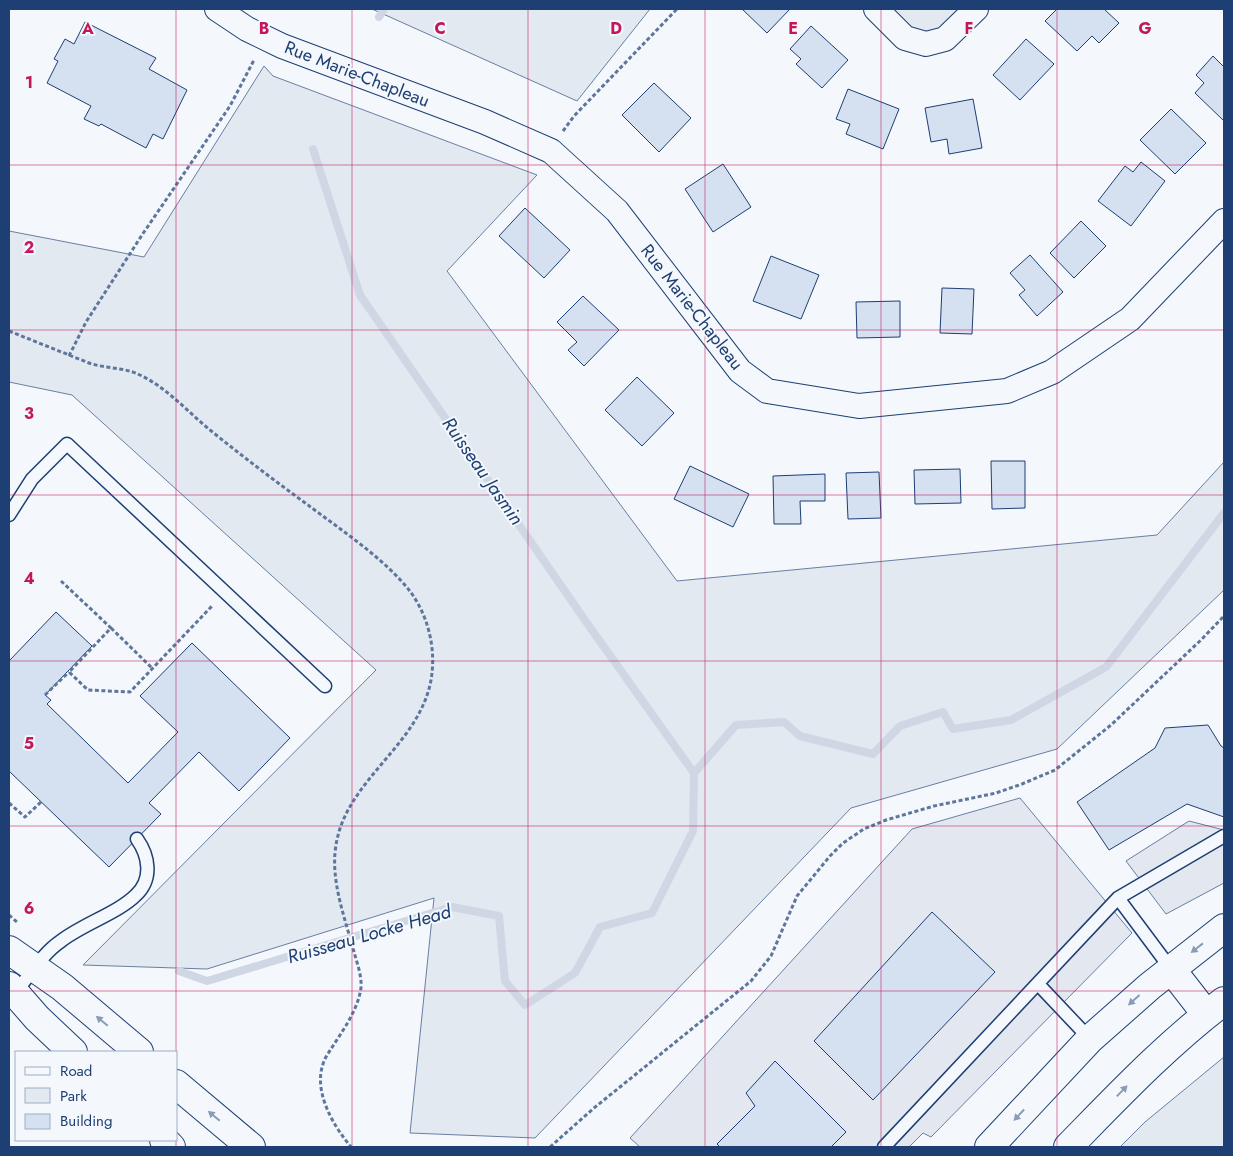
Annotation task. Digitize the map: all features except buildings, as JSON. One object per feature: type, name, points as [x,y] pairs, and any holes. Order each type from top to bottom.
[{"type":"main road","points":[[989,1147],[1090,1039],[1171,969],[1224,928]]},
{"type":"main road","points":[[9,950],[62,987],[138,1051]]},
{"type":"main road","points":[[1068,1147],[1125,1088],[1180,1036],[1215,1007],[1171,969]]},
{"type":"main road","points":[[12,989],[37,1018],[72,1051]]},
{"type":"main road","points":[[178,1086],[251,1147]]},
{"type":"street","name":"Rue Marie-Chapleau","points":[[217,9],[247,29],[282,46],[485,122],[550,151],[617,211],[740,371],[767,391],[859,406],[1007,391],[1052,372],[1130,319],[1224,221]]},
{"type":"street","points":[[876,9],[906,38],[926,44],[945,39],[976,9]]},
{"type":"lane","points":[[9,514],[32,479],[66,444],[325,686]]},
{"type":"lane","points":[[884,1147],[1118,898],[1224,836]]},
{"type":"lane","points":[[12,989],[35,968],[48,951],[59,941],[77,929],[127,903],[138,894],[148,872],[145,850],[137,839]]},
{"type":"lane","points":[[1118,898],[1171,969]]},
{"type":"lane","points":[[1038,984],[1090,1039]]},
{"type":"path","points":[[567,126],[677,9]]},
{"type":"path","points":[[69,356],[86,322],[230,106],[252,63]]},
{"type":"path","points":[[9,331],[102,368],[136,373],[154,383],[209,430],[370,552],[411,593],[424,617],[432,645],[430,687],[418,717],[400,743],[356,797],[341,826],[334,856],[337,882],[361,981],[359,998],[355,1009],[322,1064],[320,1074],[330,1114],[351,1147]]},
{"type":"path","points":[[61,581],[152,668]]},
{"type":"path","points":[[550,1147],[594,1108],[751,980],[771,956],[797,896],[843,843],[858,832],[886,820],[934,806],[996,793],[1055,770],[1111,725],[1224,616]]},
{"type":"path","points":[[68,672],[88,690],[130,692],[202,618]]},
{"type":"path","points":[[45,694],[111,628]]},
{"type":"path","points":[[9,803],[25,817],[41,802]]},
{"type":"green space","points":[[372,9],[650,9],[577,101]]},
{"type":"green space","points":[[876,9],[976,9],[926,44]]},
{"type":"green space","points":[[264,66],[273,76],[537,175],[447,271],[677,581],[1157,535],[1224,462],[1224,590],[1057,749],[851,808],[535,1138],[410,1133],[434,898],[207,969],[83,965],[376,670],[72,395],[9,382],[9,231],[144,257]]},
{"type":"green space","points":[[1224,1057],[1224,1147],[1120,1147],[1145,1122]]},
{"type":"shaded area","points":[[1020,798],[1132,933],[931,1137],[923,1133],[909,1147],[640,1147],[630,1138],[912,829]]},
{"type":"shaded area","points":[[1189,821],[1224,830],[1224,883],[1166,914],[1126,861]]},
{"type":"waterway","name":"Ruisseau Jasmin","points":[[379,17],[384,9]]},
{"type":"waterway","name":"Ruisseau Jasmin","points":[[313,149],[360,295],[589,626],[694,773]]},
{"type":"waterway","name":"Ruisseau Locke Head","points":[[179,971],[207,981],[452,907],[499,916],[505,981],[525,1005],[575,973],[600,927],[652,913],[693,831],[694,773],[736,725],[784,722],[800,736],[873,754],[900,726],[943,712],[953,729],[1011,720],[1106,667],[1224,513]]}]
